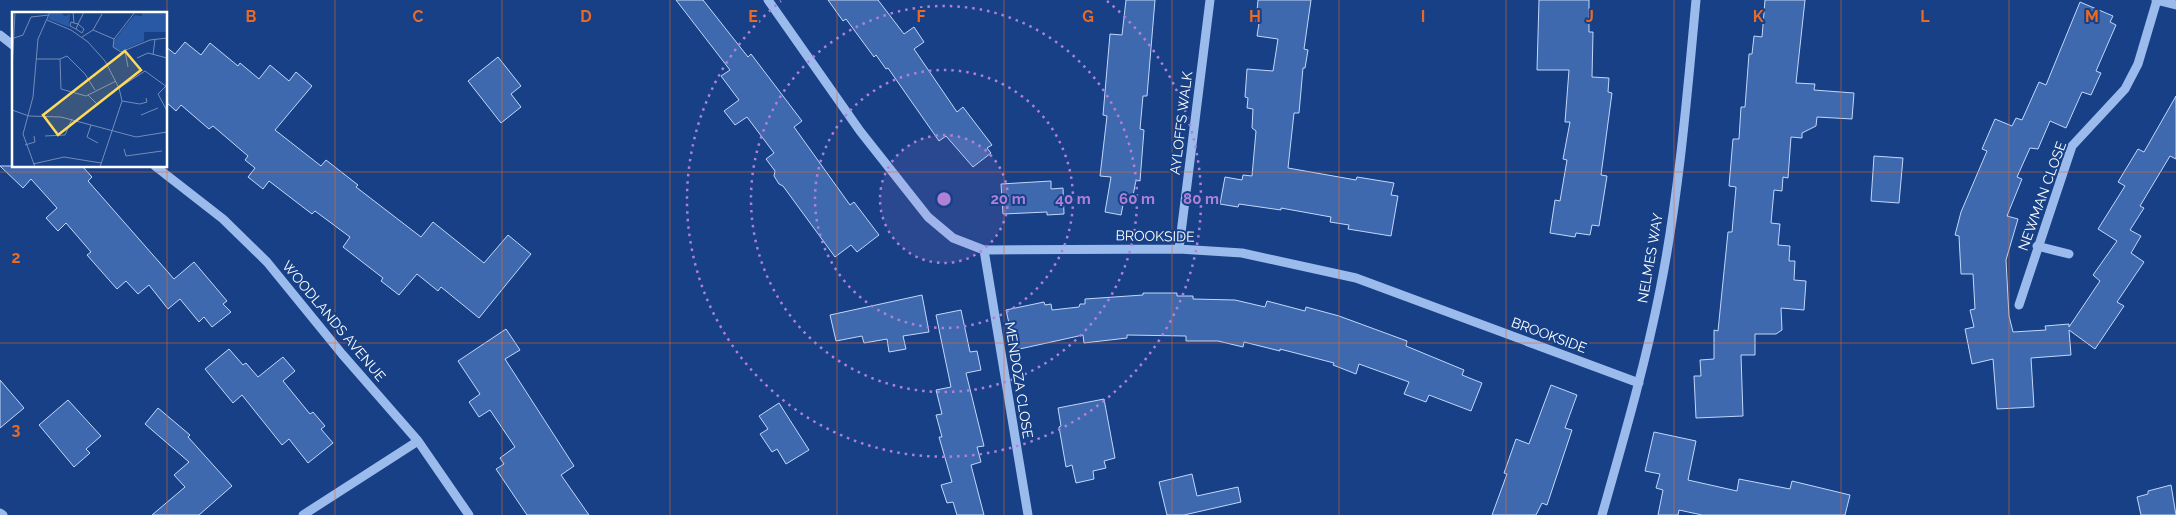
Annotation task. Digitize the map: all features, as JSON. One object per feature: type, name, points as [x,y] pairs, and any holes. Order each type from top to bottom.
[{"type":"street","name":"BROOKSIDE","points":[[768,0],[860,131],[928,217],[953,238],[984,250],[1179,249],[1242,253],[1356,278],[1639,383]]},
{"type":"street","name":"AYLOFFS WALK","points":[[1179,249],[1210,0]]},
{"type":"street","name":"NELMES WAY","points":[[1602,515],[1639,383],[1660,290],[1676,192],[1696,0]]},
{"type":"street","points":[[2157,0],[2176,5]]},
{"type":"street","name":"NEWMAN CLOSE","points":[[2019,305],[2037,246],[2072,146],[2125,89],[2138,64],[2157,0]]},
{"type":"street","points":[[0,34],[12,44]]},
{"type":"street","name":"WOODLANDS AVENUE","points":[[157,168],[223,219],[267,262],[342,354],[418,441],[469,515]]},
{"type":"street","points":[[2037,246],[2069,254]]},
{"type":"street","name":"MENDOZA CLOSE","points":[[984,250],[1028,515]]},
{"type":"street","points":[[303,515],[418,441]]},
{"type":"building","points":[[676,0],[703,0],[748,57],[751,54],[802,121],[794,127],[850,205],[854,202],[879,235],[857,252],[851,245],[835,257],[783,186],[779,184],[774,176],[775,171],[766,159],[774,153],[747,117],[735,125],[724,111],[739,100],[721,76],[730,70]]},
{"type":"building","points":[[828,0],[878,0],[904,34],[914,27],[924,42],[914,49],[957,112],[963,107],[992,145],[987,148],[991,153],[973,167],[946,136],[939,141],[888,68],[886,69],[876,55],[874,57],[846,19],[843,21]]},
{"type":"building","points":[[1126,0],[1155,0],[1147,96],[1143,96],[1140,129],[1144,130],[1140,181],[1136,180],[1132,201],[1124,200],[1121,215],[1105,212],[1111,177],[1100,176],[1107,116],[1103,115],[1110,34],[1122,35]]},
{"type":"building","points":[[1258,0],[1311,0],[1304,49],[1308,50],[1305,68],[1303,68],[1299,113],[1294,113],[1288,168],[1356,180],[1357,177],[1394,183],[1391,195],[1398,196],[1391,236],[1348,229],[1349,225],[1330,222],[1331,217],[1281,208],[1281,210],[1239,204],[1238,207],[1220,204],[1225,177],[1242,180],[1243,175],[1252,176],[1256,131],[1252,128],[1253,109],[1247,108],[1248,98],[1245,97],[1247,69],[1273,71],[1278,39],[1257,36],[1259,23],[1256,22]]},
{"type":"building","points":[[1539,0],[1589,0],[1589,32],[1593,32],[1592,77],[1609,78],[1608,92],[1612,93],[1601,175],[1607,176],[1599,226],[1592,225],[1590,235],[1576,233],[1575,237],[1550,233],[1555,200],[1560,201],[1567,160],[1563,159],[1570,122],[1565,122],[1569,70],[1537,70]]},
{"type":"building","points":[[1765,0],[1805,0],[1796,83],[1815,84],[1814,90],[1854,93],[1852,119],[1817,117],[1816,126],[1802,133],[1802,138],[1791,137],[1788,178],[1783,177],[1782,191],[1774,190],[1771,223],[1780,224],[1778,245],[1790,246],[1789,261],[1795,261],[1794,280],[1806,281],[1804,310],[1781,308],[1782,330],[1776,334],[1755,334],[1755,355],[1741,355],[1743,416],[1696,418],[1694,376],[1701,376],[1700,360],[1714,359],[1714,330],[1718,331],[1728,232],[1732,232],[1736,187],[1729,186],[1733,139],[1739,139],[1741,107],[1745,107],[1749,54],[1752,54],[1754,36],[1762,37]]},
{"type":"building","points":[[2080,2],[2113,16],[2110,22],[2116,25],[2096,71],[2101,73],[2091,95],[2082,92],[2066,128],[2050,121],[2038,149],[2030,148],[2017,177],[2022,179],[2007,216],[2018,219],[2006,260],[2009,316],[2013,332],[2046,330],[2045,326],[2069,324],[2069,327],[2100,281],[2093,275],[2117,241],[2098,229],[2125,186],[2118,182],[2138,149],[2144,152],[2176,96],[2176,159],[2170,156],[2140,206],[2144,208],[2130,230],[2141,236],[2131,253],[2144,262],[2117,302],[2124,306],[2095,349],[2069,330],[2071,355],[2031,358],[2034,407],[1997,409],[1993,359],[1972,364],[1965,329],[1974,327],[1970,310],[1975,309],[1973,274],[1961,274],[1959,236],[1955,235],[1961,212],[1987,151],[1982,149],[1995,119],[2012,126],[2016,118],[2022,120],[2039,82],[2046,85]]},
{"type":"building","points":[[185,42],[201,55],[210,43],[238,66],[240,63],[259,79],[270,65],[289,81],[296,72],[312,86],[275,130],[321,166],[326,160],[358,185],[356,187],[421,237],[433,222],[484,263],[508,235],[531,254],[479,318],[441,287],[438,291],[417,274],[399,295],[381,281],[383,278],[343,247],[350,237],[315,211],[312,214],[269,181],[263,189],[248,177],[255,168],[245,160],[248,156],[213,126],[209,129],[181,105],[176,111],[168,104],[168,49],[175,54]]},
{"type":"building","points":[[498,57],[521,86],[511,94],[521,107],[501,123],[468,81]]},
{"type":"building","points":[[1874,156],[1903,158],[1899,203],[1871,201]]},
{"type":"building","points":[[0,166],[12,166],[12,168],[84,168],[92,177],[88,181],[174,279],[194,262],[227,301],[223,304],[231,312],[212,327],[204,317],[199,322],[180,299],[168,309],[149,285],[138,294],[126,281],[117,289],[87,255],[91,252],[66,223],[58,231],[46,218],[57,208],[31,179],[23,188]]},
{"type":"building","points":[[1051,181],[1051,189],[1063,188],[1064,214],[1047,215],[1047,212],[1003,214],[1001,184]]},
{"type":"building","points":[[1143,293],[1177,293],[1177,296],[1193,296],[1193,299],[1235,300],[1265,307],[1267,301],[1305,311],[1306,307],[1339,316],[1407,341],[1406,346],[1464,370],[1462,375],[1482,383],[1471,411],[1429,395],[1426,402],[1404,394],[1409,382],[1359,364],[1356,374],[1333,365],[1334,363],[1244,342],[1243,347],[1218,341],[1186,341],[1186,336],[1127,335],[1127,338],[1084,343],[1083,335],[1015,350],[1006,310],[1044,302],[1045,305],[1051,304],[1052,310],[1079,307],[1080,304],[1085,304],[1085,299],[1143,295]]},
{"type":"building","points":[[922,295],[929,332],[903,336],[906,349],[889,352],[887,339],[864,343],[862,336],[836,341],[830,315]]},
{"type":"building","points":[[961,310],[970,352],[977,351],[981,370],[966,373],[984,446],[977,447],[981,462],[971,465],[984,515],[957,515],[953,502],[947,503],[941,485],[952,482],[939,437],[942,437],[936,415],[942,414],[936,390],[951,387],[936,315]]},
{"type":"building","points":[[506,329],[520,350],[505,359],[574,466],[561,475],[589,515],[527,515],[496,469],[504,464],[500,458],[515,447],[490,410],[479,417],[469,402],[480,394],[458,361]]},
{"type":"building","points":[[229,349],[243,365],[246,363],[258,377],[283,357],[295,371],[283,381],[310,414],[313,412],[325,426],[321,429],[333,443],[308,463],[289,439],[282,445],[242,395],[233,403],[205,369]]},
{"type":"building","points":[[0,380],[24,408],[0,428]]},
{"type":"building","points":[[1551,385],[1577,395],[1565,428],[1572,430],[1547,505],[1542,503],[1536,515],[1492,515],[1507,474],[1504,473],[1516,439],[1529,444]]},
{"type":"building","points":[[1104,399],[1115,458],[1104,461],[1106,468],[1093,471],[1094,479],[1076,483],[1072,465],[1066,467],[1059,427],[1061,426],[1058,408]]},
{"type":"building","points":[[68,400],[101,436],[86,449],[90,453],[74,467],[39,425]]},
{"type":"building","points":[[779,403],[809,450],[786,464],[777,449],[772,452],[760,434],[768,429],[759,416]]},
{"type":"building","points":[[158,408],[190,435],[188,437],[232,486],[199,515],[152,515],[185,487],[174,475],[189,462],[145,424]]},
{"type":"building","points":[[1654,432],[1696,441],[1688,480],[1737,491],[1739,479],[1790,489],[1792,481],[1850,495],[1845,515],[1702,515],[1679,510],[1678,515],[1658,515],[1663,490],[1656,488],[1660,474],[1645,471]]},
{"type":"building","points":[[1192,474],[1197,496],[1238,487],[1241,502],[1184,515],[1167,515],[1159,482]]},
{"type":"building","points":[[2171,485],[2176,515],[2141,515],[2137,497],[2148,494],[2148,491]]}]
